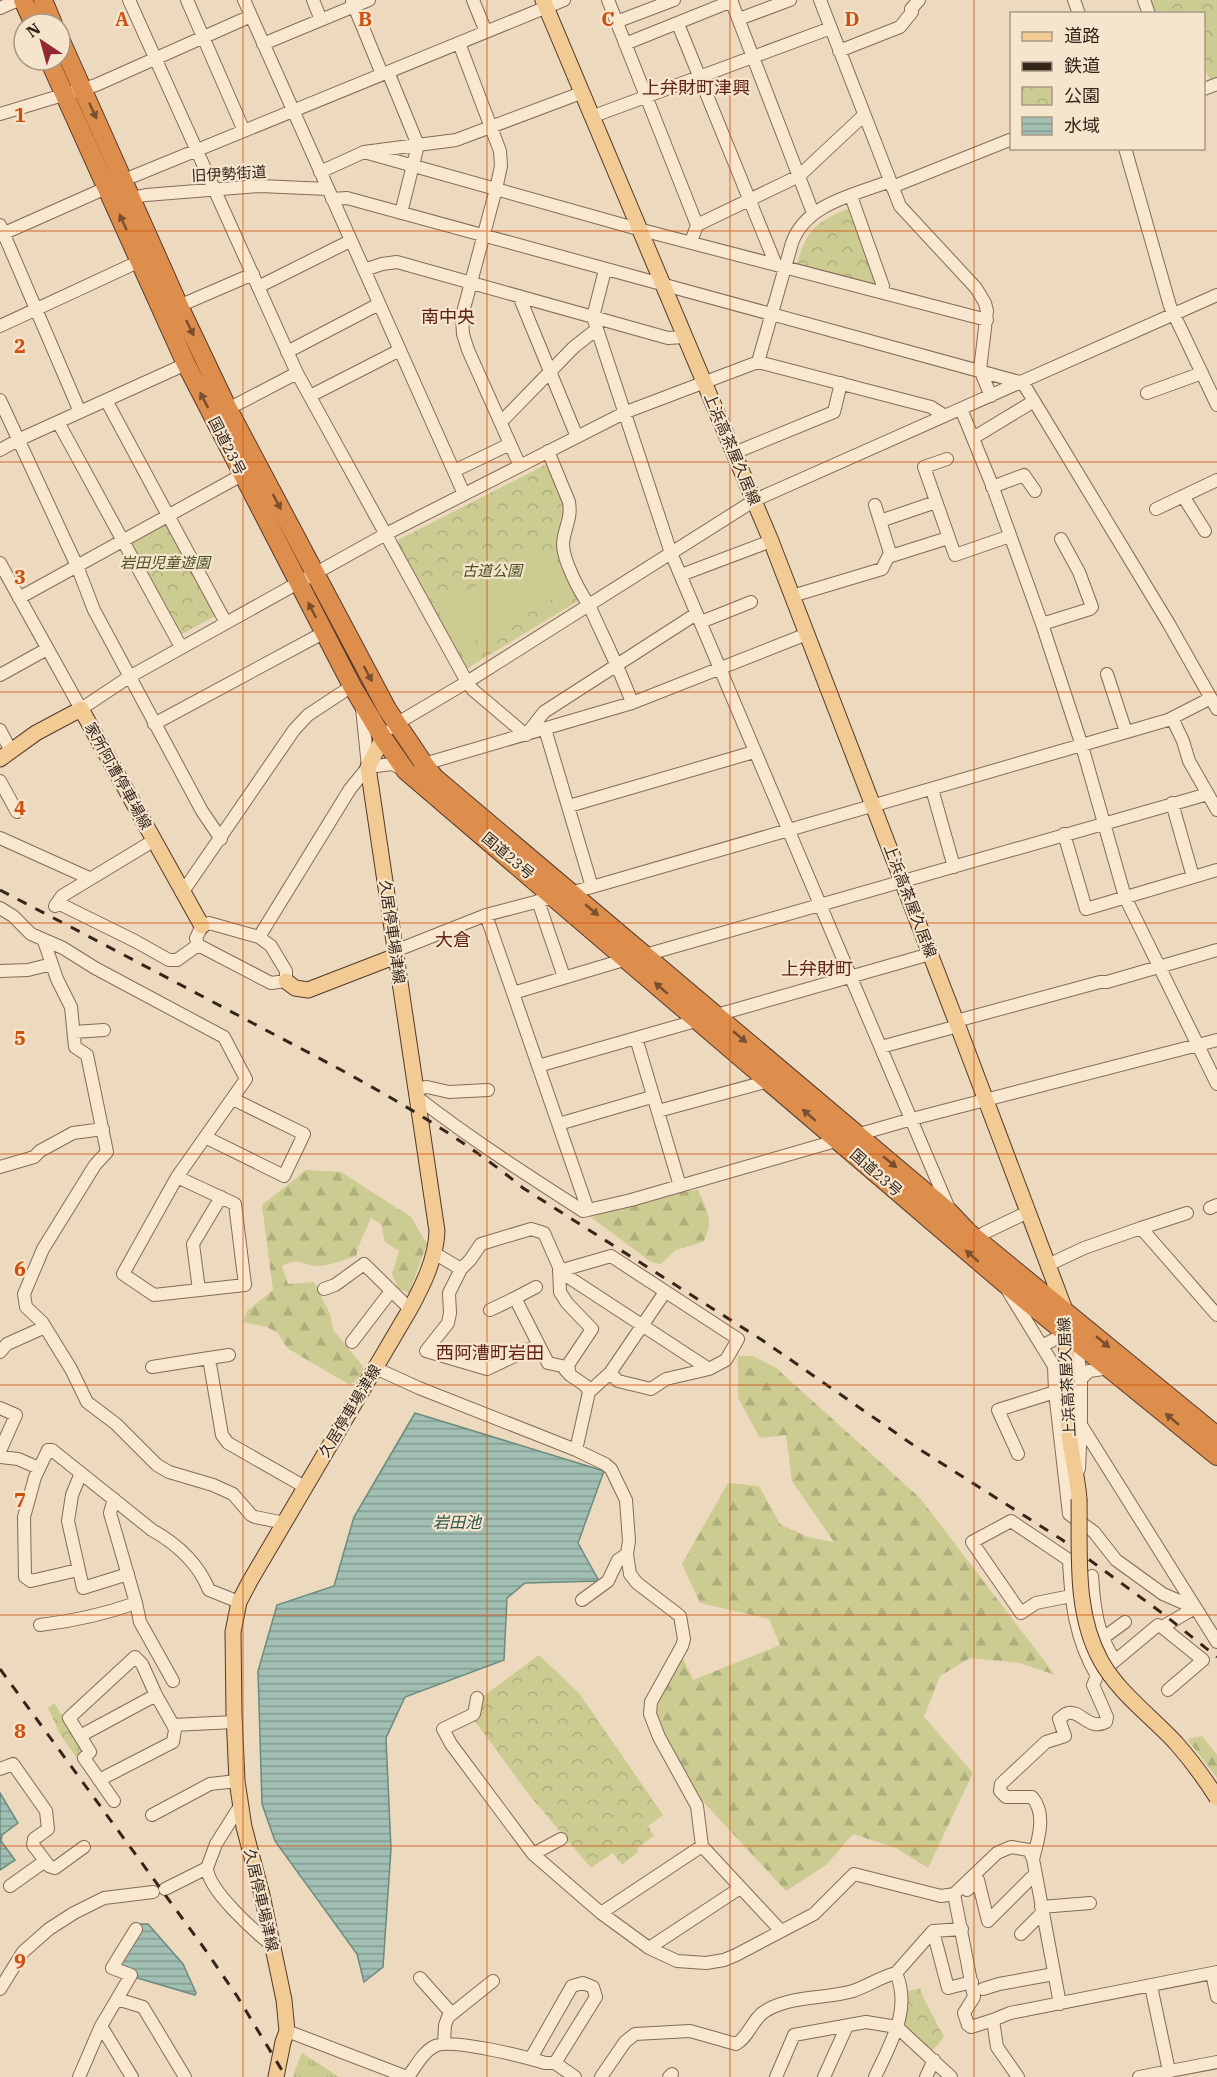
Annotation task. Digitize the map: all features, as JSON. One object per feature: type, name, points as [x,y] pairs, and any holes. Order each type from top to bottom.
[{"type":"highway","name":"国道23号","points":[[72,66],[116,184],[141,261],[186,364],[323,633],[383,738],[406,771],[627,959],[857,1136],[950,1213],[977,1239],[1065,1310],[1075,1328],[1110,1368],[1217,1456]]},
{"type":"highway","name":"国道23号","points":[[55,72],[64,94],[116,184],[132,198],[179,306],[228,409],[315,574],[396,724],[435,778],[555,897],[645,955],[769,1081],[1003,1282],[1075,1328],[1217,1436]]},
{"type":"main road","name":"上浜高茶屋久居線","points":[[545,4],[771,541],[1065,1310]]},
{"type":"main road","name":"家所阿漕停車場線","points":[[6,755],[36,733],[81,709],[202,926]]},
{"type":"main road","points":[[368,766],[383,738]]},
{"type":"main road","name":"久居停車場津線","points":[[276,2077],[287,2031],[284,2000],[273,1946],[240,1806],[234,1722],[233,1632],[239,1602],[410,1309],[434,1253],[436,1231],[368,766]]},
{"type":"main road","points":[[286,981],[295,988],[308,990],[395,953]]},
{"type":"main road","name":"上浜高茶屋久居線","points":[[1075,1328],[1068,1422],[1071,1457],[1079,1492],[1085,1618],[1095,1649],[1112,1677],[1176,1743],[1217,1798]]},
{"type":"street","points":[[0,8],[18,0]]},
{"type":"street","points":[[129,0],[195,151],[216,189],[297,373],[467,682],[473,690],[526,735]]},
{"type":"street","points":[[187,0],[244,131]]},
{"type":"street","points":[[244,0],[464,494]]},
{"type":"street","points":[[313,0],[321,20]]},
{"type":"street","points":[[263,44],[321,20],[353,3],[369,0]]},
{"type":"street","points":[[473,0],[486,32]]},
{"type":"street","points":[[80,412],[1,231],[486,32],[545,4],[564,0]]},
{"type":"street","points":[[608,0],[697,225],[691,242]]},
{"type":"street","points":[[616,22],[674,0]]},
{"type":"street","points":[[625,45],[731,0],[813,213]]},
{"type":"street","points":[[739,19],[790,0]]},
{"type":"street","points":[[820,0],[900,206],[979,292],[985,303],[987,320],[980,370],[991,396]]},
{"type":"street","points":[[839,51],[900,27],[919,0]]},
{"type":"street","points":[[353,3],[418,145],[401,213]]},
{"type":"street","points":[[0,114],[96,85],[251,16]]},
{"type":"street","points":[[678,24],[750,200],[781,266]]},
{"type":"street","points":[[591,117],[831,28]]},
{"type":"street","points":[[459,43],[501,156],[496,189],[462,316],[463,334],[520,466]]},
{"type":"street","points":[[320,172],[364,152],[456,140],[581,93]]},
{"type":"street","points":[[697,225],[799,176],[864,115]]},
{"type":"street","points":[[758,362],[773,315],[781,266],[799,226],[813,213],[851,196],[891,184],[1010,139]]},
{"type":"street","points":[[1126,150],[1173,315],[1217,405]]},
{"type":"street","points":[[364,152],[638,229],[987,320]]},
{"type":"street","name":"旧伊勢街道","points":[[132,198],[261,186],[330,194],[1023,383]]},
{"type":"street","points":[[851,196],[883,286],[881,292]]},
{"type":"street","points":[[258,287],[350,241]]},
{"type":"street","points":[[0,326],[141,261]]},
{"type":"street","points":[[364,270],[397,262],[668,338],[685,337]]},
{"type":"street","points":[[605,270],[593,317],[671,553],[950,1213]]},
{"type":"street","points":[[179,306],[252,274]]},
{"type":"street","points":[[383,738],[396,724],[467,682],[754,500],[1023,383],[1217,295]]},
{"type":"street","points":[[519,296],[577,437]]},
{"type":"street","points":[[287,352],[379,304]]},
{"type":"street","points":[[501,422],[574,347],[597,329]]},
{"type":"street","points":[[310,396],[400,350]]},
{"type":"street","points":[[0,563],[81,709],[129,677],[181,647],[386,534],[464,494],[626,412],[758,362],[931,407],[945,416]]},
{"type":"street","points":[[0,450],[186,364]]},
{"type":"street","points":[[228,409],[297,373]]},
{"type":"street","points":[[1147,393],[1202,373]]},
{"type":"street","points":[[734,453],[834,412],[841,383]]},
{"type":"street","points":[[395,953],[486,915],[1082,746],[1172,718],[1214,701],[1170,624],[1023,383]]},
{"type":"street","points":[[0,400],[77,566],[94,610],[201,811],[221,839]]},
{"type":"street","points":[[106,400],[226,623]]},
{"type":"street","points":[[973,438],[1034,401]]},
{"type":"street","points":[[961,409],[1042,624],[1082,746],[1125,897],[1217,1084]]},
{"type":"street","points":[[58,422],[181,647]]},
{"type":"street","points":[[454,471],[510,444]]},
{"type":"street","points":[[548,451],[569,502],[570,510],[563,545],[565,557],[620,670],[632,703]]},
{"type":"street","points":[[947,459],[924,466],[955,555],[1010,536]]},
{"type":"street","points":[[19,598],[258,466]]},
{"type":"street","points":[[992,487],[1024,476],[1035,491]]},
{"type":"street","points":[[1156,509],[1217,480]]},
{"type":"street","points":[[1183,496],[1205,531]]},
{"type":"street","points":[[880,521],[936,502]]},
{"type":"street","points":[[875,505],[891,556]]},
{"type":"street","points":[[792,596],[882,569],[891,556],[948,538]]},
{"type":"street","points":[[1042,624],[1092,607],[1079,572],[1061,539]]},
{"type":"street","points":[[681,574],[771,541]]},
{"type":"street","points":[[698,617],[706,620],[751,602]]},
{"type":"street","points":[[526,735],[544,712],[616,665],[698,617]]},
{"type":"street","points":[[154,724],[323,633]]},
{"type":"street","points":[[424,764],[632,703],[718,667],[807,634]]},
{"type":"street","points":[[0,675],[47,649]]},
{"type":"street","points":[[1107,674],[1126,732]]},
{"type":"street","points":[[183,893],[294,730],[308,715],[357,694],[368,766],[350,789],[259,937]]},
{"type":"street","points":[[1172,718],[1189,761],[1217,810]]},
{"type":"street","points":[[546,729],[592,886]]},
{"type":"street","points":[[0,730],[6,755]]},
{"type":"street","points":[[569,806],[754,752]]},
{"type":"street","points":[[368,766],[392,764],[406,771]]},
{"type":"street","points":[[0,781],[17,812]]},
{"type":"street","points":[[932,789],[954,867]]},
{"type":"street","points":[[645,955],[1208,794]]},
{"type":"street","points":[[1172,803],[1193,877]]},
{"type":"street","points":[[1064,834],[1086,909],[1217,870]]},
{"type":"street","points":[[0,838],[89,878]]},
{"type":"street","points":[[153,841],[89,878],[62,896],[56,904],[170,960],[177,960],[198,945]]},
{"type":"street","points":[[555,897],[564,977]]},
{"type":"street","points":[[0,908],[13,916],[31,934],[63,948],[95,968],[224,1037],[246,1079],[177,1177],[123,1274],[154,1295],[244,1285],[235,1204],[177,1177]]},
{"type":"street","points":[[486,915],[588,1210]]},
{"type":"street","points":[[209,923],[259,937],[271,946],[286,971],[286,981],[271,983],[198,945],[196,938],[202,926],[209,923]]},
{"type":"street","points":[[44,941],[71,1007],[75,1047],[87,1054],[107,1152],[95,1166],[47,1242],[24,1294],[26,1307],[45,1327],[71,1369],[87,1401],[158,1465],[169,1472],[213,1485],[233,1494],[255,1517],[285,1523]]},
{"type":"street","points":[[881,1047],[1217,950]]},
{"type":"street","points":[[538,1066],[930,954]]},
{"type":"street","points":[[513,993],[627,959]]},
{"type":"street","points":[[0,971],[52,964]]},
{"type":"street","points":[[74,1032],[104,1030]]},
{"type":"street","points":[[636,1038],[680,1186]]},
{"type":"street","points":[[488,1090],[449,1092],[427,1088],[417,1093],[462,1131],[583,1211],[680,1186],[985,1099],[1217,1040]]},
{"type":"street","points":[[656,1105],[769,1081]]},
{"type":"street","points":[[558,1122],[562,1123],[648,1098],[656,1105]]},
{"type":"street","points":[[205,1137],[284,1176],[304,1134],[233,1099]]},
{"type":"street","points":[[0,1167],[34,1157],[40,1151],[73,1133],[104,1129]]},
{"type":"street","points":[[199,1290],[193,1244],[221,1197]]},
{"type":"street","points":[[977,1239],[984,1233],[1028,1212]]},
{"type":"street","points":[[1048,1265],[1084,1248],[1187,1213]]},
{"type":"street","points":[[1141,1228],[1217,1315]]},
{"type":"street","points":[[538,1344],[487,1369],[426,1352],[448,1323],[449,1293],[460,1269],[470,1260],[481,1244],[531,1229],[544,1233],[560,1271],[558,1284],[563,1298],[592,1329],[568,1365],[570,1375]]},
{"type":"street","points":[[434,1253],[460,1269]]},
{"type":"street","points":[[560,1271],[611,1257],[738,1339],[726,1360],[709,1369],[666,1379],[651,1389],[618,1381],[610,1373]]},
{"type":"street","points":[[324,1289],[335,1285],[364,1264],[410,1309]]},
{"type":"street","points":[[560,1271],[709,1369]]},
{"type":"street","points":[[1003,1282],[1054,1365],[1069,1514],[1094,1532],[1105,1548],[1124,1565],[1163,1594],[1195,1608]]},
{"type":"street","points":[[490,1310],[536,1287]]},
{"type":"street","points":[[352,1342],[391,1291]]},
{"type":"street","points":[[576,1450],[589,1392],[610,1373],[665,1292]]},
{"type":"street","points":[[515,1298],[548,1363],[562,1366],[586,1386],[589,1392]]},
{"type":"street","points":[[0,1352],[7,1344],[45,1327]]},
{"type":"street","points":[[1042,1346],[1075,1328],[1081,1380],[1082,1425],[1079,1492]]},
{"type":"street","points":[[152,1367],[229,1355]]},
{"type":"street","points":[[209,1358],[222,1435],[228,1443],[305,1487]]},
{"type":"street","points":[[375,1368],[419,1388],[576,1450],[605,1464],[617,1477],[626,1500],[629,1541],[627,1554],[630,1574],[637,1583],[677,1613],[682,1620],[684,1639],[682,1646],[651,1702],[650,1710],[658,1737],[698,1806],[702,1846],[781,1931]]},
{"type":"street","points":[[1081,1380],[1089,1371],[1110,1368]]},
{"type":"street","points":[[1018,1454],[998,1410],[1055,1392]]},
{"type":"street","points":[[0,1408],[16,1415],[0,1451]]},
{"type":"street","points":[[1082,1425],[1217,1642]]},
{"type":"street","points":[[78,1570],[31,1581],[25,1576],[24,1517],[39,1468],[48,1450],[52,1450],[152,1530],[168,1539],[182,1551],[203,1575],[209,1590],[239,1602]]},
{"type":"street","points":[[0,1457],[18,1459],[39,1468]]},
{"type":"street","points":[[81,1473],[72,1494],[68,1521],[82,1588],[128,1574]]},
{"type":"street","points":[[114,1499],[110,1514],[140,1622],[173,1681]]},
{"type":"street","points":[[1071,1596],[1036,1603],[1021,1613],[972,1542],[1011,1521],[1069,1560],[1071,1596],[1079,1638],[1097,1676]]},
{"type":"street","points":[[582,1600],[608,1581],[618,1560],[627,1554]]},
{"type":"street","points":[[1092,1576],[1098,1625],[1115,1660]]},
{"type":"street","points":[[40,1626],[104,1614],[136,1603]]},
{"type":"street","points":[[1162,1627],[1195,1608]]},
{"type":"street","points":[[1103,1638],[1125,1622]]},
{"type":"street","points":[[1033,1859],[1038,1841],[1040,1810],[1032,1797],[1006,1797],[1000,1791],[1001,1784],[1046,1742],[1065,1736],[1059,1719],[1068,1713],[1092,1724],[1100,1725],[1106,1722],[1107,1717],[1093,1685],[1097,1676],[1158,1625],[1203,1660],[1168,1690]]},
{"type":"street","points":[[99,1780],[173,1742],[175,1730],[173,1725],[142,1664],[135,1657],[69,1718],[90,1752],[84,1758],[99,1780],[114,1801]]},
{"type":"street","points":[[80,1736],[156,1695]]},
{"type":"street","points":[[477,1698],[474,1714],[443,1728],[451,1744],[533,1854],[601,1914],[649,1948],[677,1960],[706,1963],[724,1960],[814,1914],[854,1874],[941,1896],[958,1894],[978,1880],[988,1922],[1031,1878],[1036,1877]]},
{"type":"street","points":[[173,1725],[234,1722]]},
{"type":"street","points":[[0,1769],[13,1764],[46,1811],[48,1829],[34,1839],[33,1845],[49,1866],[55,1868],[84,1847]]},
{"type":"street","points":[[152,1815],[210,1784],[237,1781]]},
{"type":"street","points":[[240,1806],[216,1844],[207,1868],[210,1880],[216,1889],[257,1933],[273,1946]]},
{"type":"street","points":[[533,1854],[561,1839]]},
{"type":"street","points":[[601,1914],[702,1846]]},
{"type":"street","points":[[958,1894],[997,1853],[1011,1847],[1029,1850],[1033,1859],[1060,2004]]},
{"type":"street","points":[[10,1886],[45,1861]]},
{"type":"street","points":[[0,1989],[5,1970],[32,1944],[74,1912],[104,1898],[159,1890],[207,1868]]},
{"type":"street","points":[[649,1948],[740,1887]]},
{"type":"street","points":[[958,1894],[974,1997],[964,2013],[971,2027],[1010,2013],[1214,1973],[1217,1997]]},
{"type":"street","points":[[1021,1934],[1042,1910],[1090,1903]]},
{"type":"street","points":[[79,2077],[101,2026],[131,1975],[112,1968],[136,1929]]},
{"type":"street","points":[[601,2077],[625,2042],[635,2034],[690,2031],[736,2044],[744,2038],[754,2021],[766,2010],[804,1998],[853,1990],[896,1973],[933,1931],[962,1929]]},
{"type":"street","points":[[933,1931],[948,1988],[972,1982]]},
{"type":"street","points":[[875,2077],[897,2027],[902,2005],[901,1986],[896,1973]]},
{"type":"street","points":[[983,1989],[1054,1974]]},
{"type":"street","points":[[420,1978],[452,2014]]},
{"type":"street","points":[[444,2043],[446,2021],[493,1981]]},
{"type":"street","points":[[531,2058],[572,1986],[583,1983],[593,1987],[596,1997],[555,2063]]},
{"type":"street","points":[[1151,1986],[1169,2071]]},
{"type":"street","points":[[117,1999],[143,2007],[184,2077]]},
{"type":"street","points":[[993,2020],[997,2047],[1018,2077]]},
{"type":"street","points":[[776,2077],[795,2036],[867,2022],[897,2027],[951,2077]]},
{"type":"street","points":[[101,2026],[132,2077]]},
{"type":"street","points":[[824,2077],[847,2026]]},
{"type":"street","points":[[287,2031],[408,2077],[426,2052],[444,2043],[464,2044],[545,2063],[555,2063],[575,2077]]},
{"type":"street","points":[[926,2077],[934,2060]]},
{"type":"street","points":[[1139,2077],[1217,2062]]},
{"type":"green space","points":[[1150,0],[1217,0],[1217,78],[1211,81],[1205,69],[1205,12],[1151,12],[1147,2]]},
{"type":"green space","points":[[850,208],[877,287],[798,267],[801,252],[809,234],[821,222]]},
{"type":"green space","name":"古道公園","points":[[545,465],[548,466],[564,504],[565,517],[558,547],[579,598],[578,601],[466,669],[397,543],[398,540]]},
{"type":"green space","name":"岩田児童遊園","points":[[164,522],[215,613],[215,616],[182,634],[179,633],[130,543]]},
{"type":"green space","points":[[546,548],[569,590],[460,649],[437,606]]},
{"type":"green space","points":[[306,1170],[341,1172],[411,1217],[427,1244],[409,1293],[398,1288],[392,1274],[399,1251],[385,1242],[381,1224],[371,1218],[356,1256],[319,1266],[294,1262],[282,1266],[288,1284],[314,1282],[330,1314],[333,1330],[362,1365],[365,1373],[350,1385],[287,1348],[278,1333],[267,1327],[243,1322],[247,1311],[273,1290],[262,1205]]},
{"type":"green space","points":[[698,1190],[707,1210],[709,1228],[707,1235],[703,1242],[676,1250],[661,1264],[651,1262],[592,1218],[601,1211],[674,1193]]},
{"type":"green space","points":[[738,1356],[753,1356],[776,1368],[920,1498],[1055,1675],[1020,1663],[970,1658],[940,1676],[924,1717],[973,1773],[928,1868],[896,1848],[853,1834],[826,1865],[786,1891],[697,1795],[663,1737],[654,1713],[682,1656],[693,1680],[780,1645],[769,1619],[700,1603],[682,1564],[728,1483],[759,1486],[780,1524],[808,1537],[834,1542],[792,1481],[786,1435],[760,1438],[738,1398]]},
{"type":"green space","points":[[539,1655],[579,1693],[663,1815],[648,1826],[654,1836],[637,1848],[638,1852],[622,1865],[613,1853],[591,1868],[530,1796],[466,1709]]},
{"type":"green space","points":[[54,1703],[83,1747],[83,1752],[76,1757],[60,1734],[48,1708]]},
{"type":"green space","points":[[1202,1736],[1217,1755],[1217,1778],[1187,1739]]},
{"type":"green space","points":[[920,1988],[944,2037],[932,2051],[905,2028],[906,1992]]},
{"type":"green space","points":[[302,2053],[339,2077],[294,2077]]},
{"type":"water","name":"岩田池","points":[[415,1413],[604,1471],[578,1543],[599,1581],[525,1583],[507,1598],[504,1660],[405,1697],[386,1738],[391,1849],[383,1967],[364,1982],[357,1954],[275,1841],[262,1804],[258,1671],[277,1605],[334,1586],[354,1517]]},
{"type":"water","points":[[0,1793],[18,1823],[2,1835],[1,1841],[15,1860],[0,1870]]},
{"type":"water","points":[[137,1924],[148,1924],[183,1964],[195,1995],[134,1977],[117,1968]]},
{"type":"railway","points":[[0,890],[341,1070],[435,1125],[465,1144],[523,1188],[762,1340],[919,1449],[1061,1539],[1162,1613],[1217,1657]]},
{"type":"railway","points":[[0,1669],[204,1948],[237,1996],[286,2077]]},
{"type":"district","name":"上弁財町津興","points":[[696,88]]},
{"type":"district","name":"南中央","points":[[448,317]]},
{"type":"district","name":"大倉","points":[[453,940]]},
{"type":"district","name":"上弁財町","points":[[817,969]]},
{"type":"district","name":"西阿漕町岩田","points":[[490,1353]]}]
